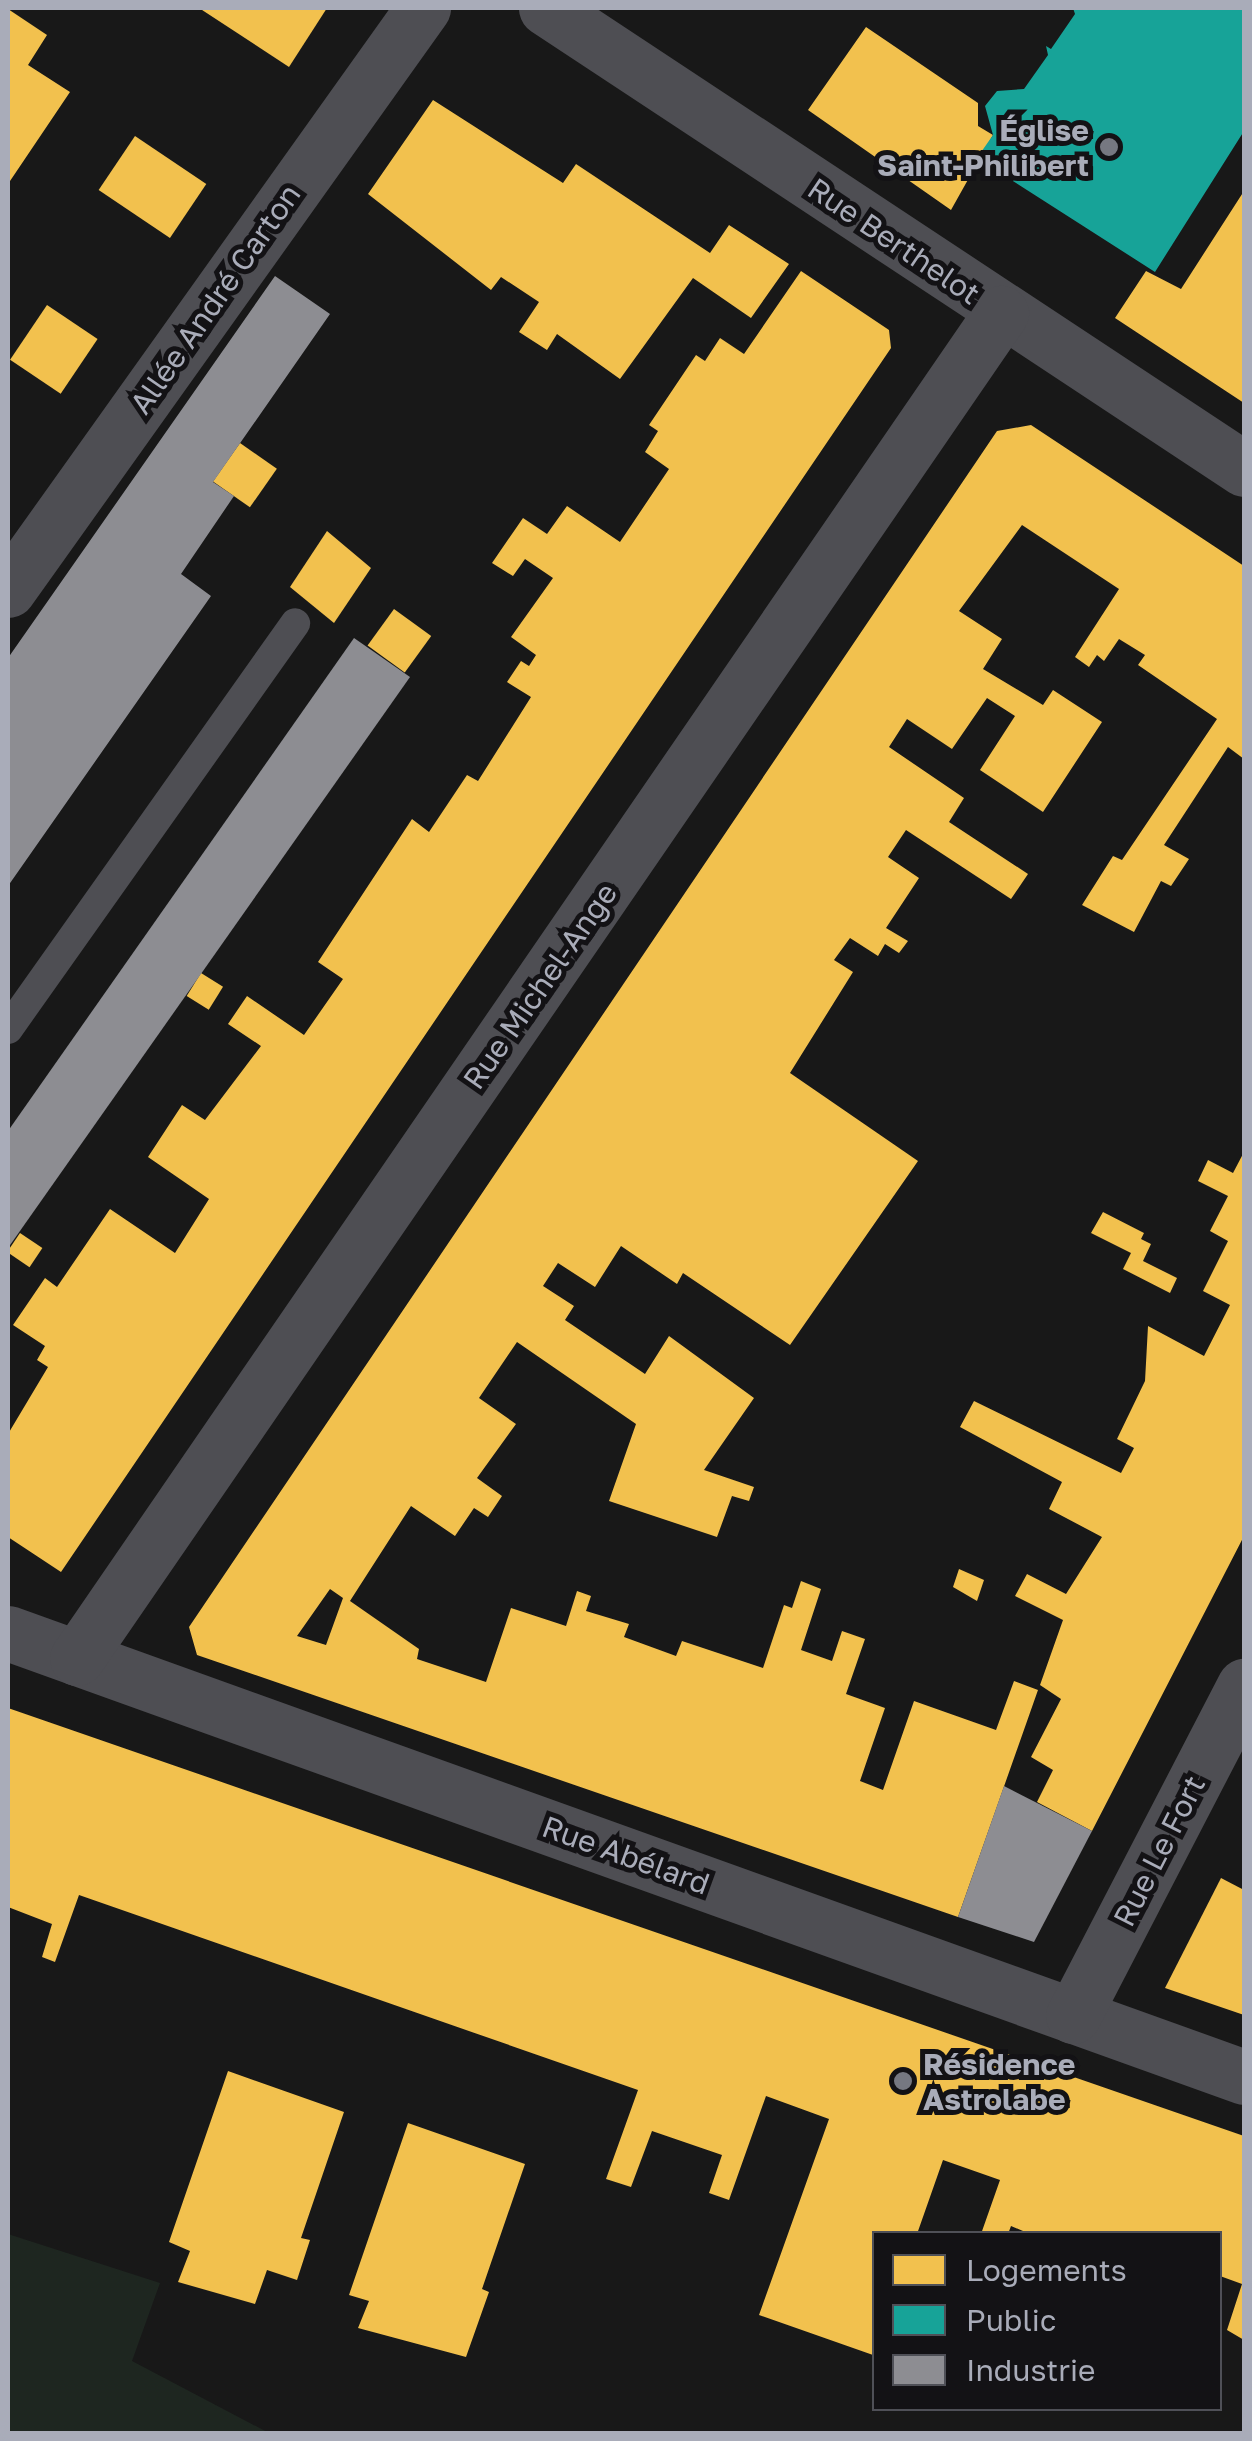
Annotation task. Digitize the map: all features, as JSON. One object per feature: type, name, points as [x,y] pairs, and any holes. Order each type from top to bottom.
[{"type":"street","name":"Allée André Carton","points":[[8,590],[422,8]]},
{"type":"street","name":"Rue Berthelot","points":[[546,8],[1000,313],[1244,469]]},
{"type":"street","name":"Rue Michel-Ange","points":[[77,1658],[1000,313]]},
{"type":"street","name":"Rue Abélard","points":[[8,1633],[1244,2077]]},
{"type":"street","name":"Rue Le Fort","points":[[1074,2016],[1244,1686]]},
{"type":"lane","points":[[8,1030],[294,623]]},
{"type":"shaded area","points":[[8,2234],[160,2283],[132,2361],[269,2433],[8,2433]]},
{"type":"building: Logements","points":[[199,8],[327,8],[289,67]]},
{"type":"building: Logements","points":[[8,9],[47,35],[28,65],[70,92],[8,184]]},
{"type":"building: Logements","points":[[866,27],[978,103],[978,126],[993,135],[951,210],[808,110]]},
{"type":"building: Logements","points":[[433,100],[563,183],[576,164],[710,253],[729,225],[789,264],[751,318],[693,278],[620,379],[557,334],[547,350],[519,332],[539,302],[501,277],[491,290],[368,194]]},
{"type":"building: Logements","points":[[135,136],[206,184],[170,238],[99,190]]},
{"type":"building: Logements","points":[[1244,191],[1244,403],[1115,318],[1146,271],[1181,289]]},
{"type":"building: Logements","points":[[801,271],[889,330],[891,348],[61,1572],[8,1537],[8,1434],[48,1367],[37,1360],[45,1346],[13,1325],[45,1278],[57,1287],[110,1209],[175,1253],[209,1199],[148,1157],[182,1105],[205,1120],[261,1046],[228,1024],[247,996],[304,1035],[343,979],[318,962],[412,819],[429,832],[467,775],[478,781],[531,697],[507,682],[521,661],[529,666],[536,655],[511,637],[553,578],[525,559],[513,576],[492,563],[523,518],[547,534],[567,506],[620,542],[669,469],[645,452],[658,431],[649,425],[696,355],[705,361],[720,338],[744,354]]},
{"type":"building: Logements","points":[[47,305],[98,339],[61,394],[10,360]]},
{"type":"building: Logements","points":[[1031,425],[1244,566],[1244,759],[1228,747],[1164,845],[1189,859],[1171,886],[1161,881],[1134,932],[1082,905],[1113,856],[1122,860],[1217,719],[1138,665],[1145,655],[1119,639],[1104,661],[1097,655],[1089,667],[1075,657],[1119,589],[1022,525],[959,611],[1002,639],[983,669],[1043,705],[1053,690],[1102,722],[1043,812],[980,770],[1015,716],[987,698],[952,749],[907,719],[889,747],[964,798],[949,822],[1028,874],[1011,899],[906,830],[888,857],[919,878],[886,928],[908,941],[899,953],[885,944],[878,956],[850,938],[834,960],[853,972],[790,1073],[918,1161],[790,1345],[683,1273],[677,1284],[621,1246],[595,1287],[558,1263],[543,1286],[574,1306],[565,1320],[645,1374],[669,1336],[754,1398],[704,1470],[754,1487],[749,1501],[732,1496],[717,1537],[609,1501],[636,1424],[517,1342],[479,1398],[516,1424],[477,1478],[502,1496],[488,1517],[474,1508],[455,1536],[411,1506],[350,1601],[419,1649],[417,1659],[486,1682],[511,1608],[566,1626],[577,1591],[591,1596],[586,1611],[629,1624],[624,1637],[676,1656],[682,1641],[763,1668],[784,1605],[792,1608],[801,1581],[821,1589],[801,1650],[832,1661],[842,1631],[865,1639],[846,1694],[885,1708],[860,1781],[883,1790],[914,1701],[996,1730],[1014,1681],[1038,1690],[958,1917],[197,1655],[189,1627],[997,431]],"holes":[[[330,1589],[343,1598],[326,1645],[297,1636]]]},
{"type":"building: Logements","points":[[240,443],[277,469],[250,507],[213,482]]},
{"type":"building: Logements","points":[[327,531],[371,568],[334,623],[290,587]]},
{"type":"building: Logements","points":[[394,609],[431,636],[405,672],[368,645]]},
{"type":"building: Logements","points":[[201,973],[223,987],[209,1010],[187,996]]},
{"type":"building: Logements","points":[[1244,1152],[1244,1536],[1092,1831],[1037,1802],[1053,1770],[1031,1757],[1061,1699],[1040,1685],[1063,1620],[1015,1596],[1027,1574],[1066,1594],[1102,1537],[1049,1509],[1062,1482],[960,1427],[974,1401],[1121,1473],[1134,1448],[1117,1439],[1145,1381],[1148,1326],[1204,1356],[1230,1305],[1203,1291],[1228,1241],[1210,1231],[1228,1196],[1198,1181],[1208,1160],[1233,1173]]},
{"type":"building: Logements","points":[[1103,1212],[1144,1233],[1141,1239],[1151,1244],[1143,1261],[1177,1278],[1170,1293],[1123,1269],[1131,1253],[1091,1233]]},
{"type":"building: Logements","points":[[20,1233],[42,1248],[30,1267],[8,1253]]},
{"type":"building: Logements","points":[[959,1569],[984,1580],[977,1601],[953,1587]]},
{"type":"building: Logements","points":[[8,1708],[1244,2136],[1244,2340],[1227,2330],[1242,2284],[1222,2277],[1222,2231],[1023,2231],[1011,2226],[1009,2231],[982,2231],[1000,2180],[943,2160],[918,2231],[872,2231],[872,2355],[759,2315],[829,2119],[766,2096],[729,2200],[709,2193],[722,2155],[652,2131],[631,2187],[606,2179],[638,2090],[79,1895],[55,1962],[42,1957],[52,1924],[8,1907]]},
{"type":"building: Logements","points":[[1221,1878],[1244,1890],[1244,2015],[1165,1988]]},
{"type":"building: Logements","points":[[228,2071],[344,2112],[301,2238],[310,2240],[297,2280],[267,2270],[255,2304],[178,2282],[190,2251],[169,2242]]},
{"type":"building: Logements","points":[[408,2123],[525,2164],[482,2289],[489,2292],[466,2357],[358,2328],[369,2301],[349,2295]]},
{"type":"building: Public","name":"Église Saint-Philibert","points":[[1073,8],[1244,8],[1244,131],[1155,272],[977,158],[993,135],[985,106],[997,91],[1024,89],[1048,55],[1046,46],[1051,49],[1075,14]]},
{"type":"building: Industrie","points":[[275,276],[330,314],[213,482],[234,496],[181,574],[211,596],[8,886],[8,658]]},
{"type":"building: Industrie","points":[[354,638],[410,677],[8,1248],[8,1131]]},
{"type":"building: Industrie","points":[[1004,1786],[1092,1831],[1034,1942],[958,1917]]},
{"type":"place","name":"Église Saint-Philibert","points":[[1109,147]]},
{"type":"place","name":"Résidence Astrolabe","points":[[903,2081]]}]
